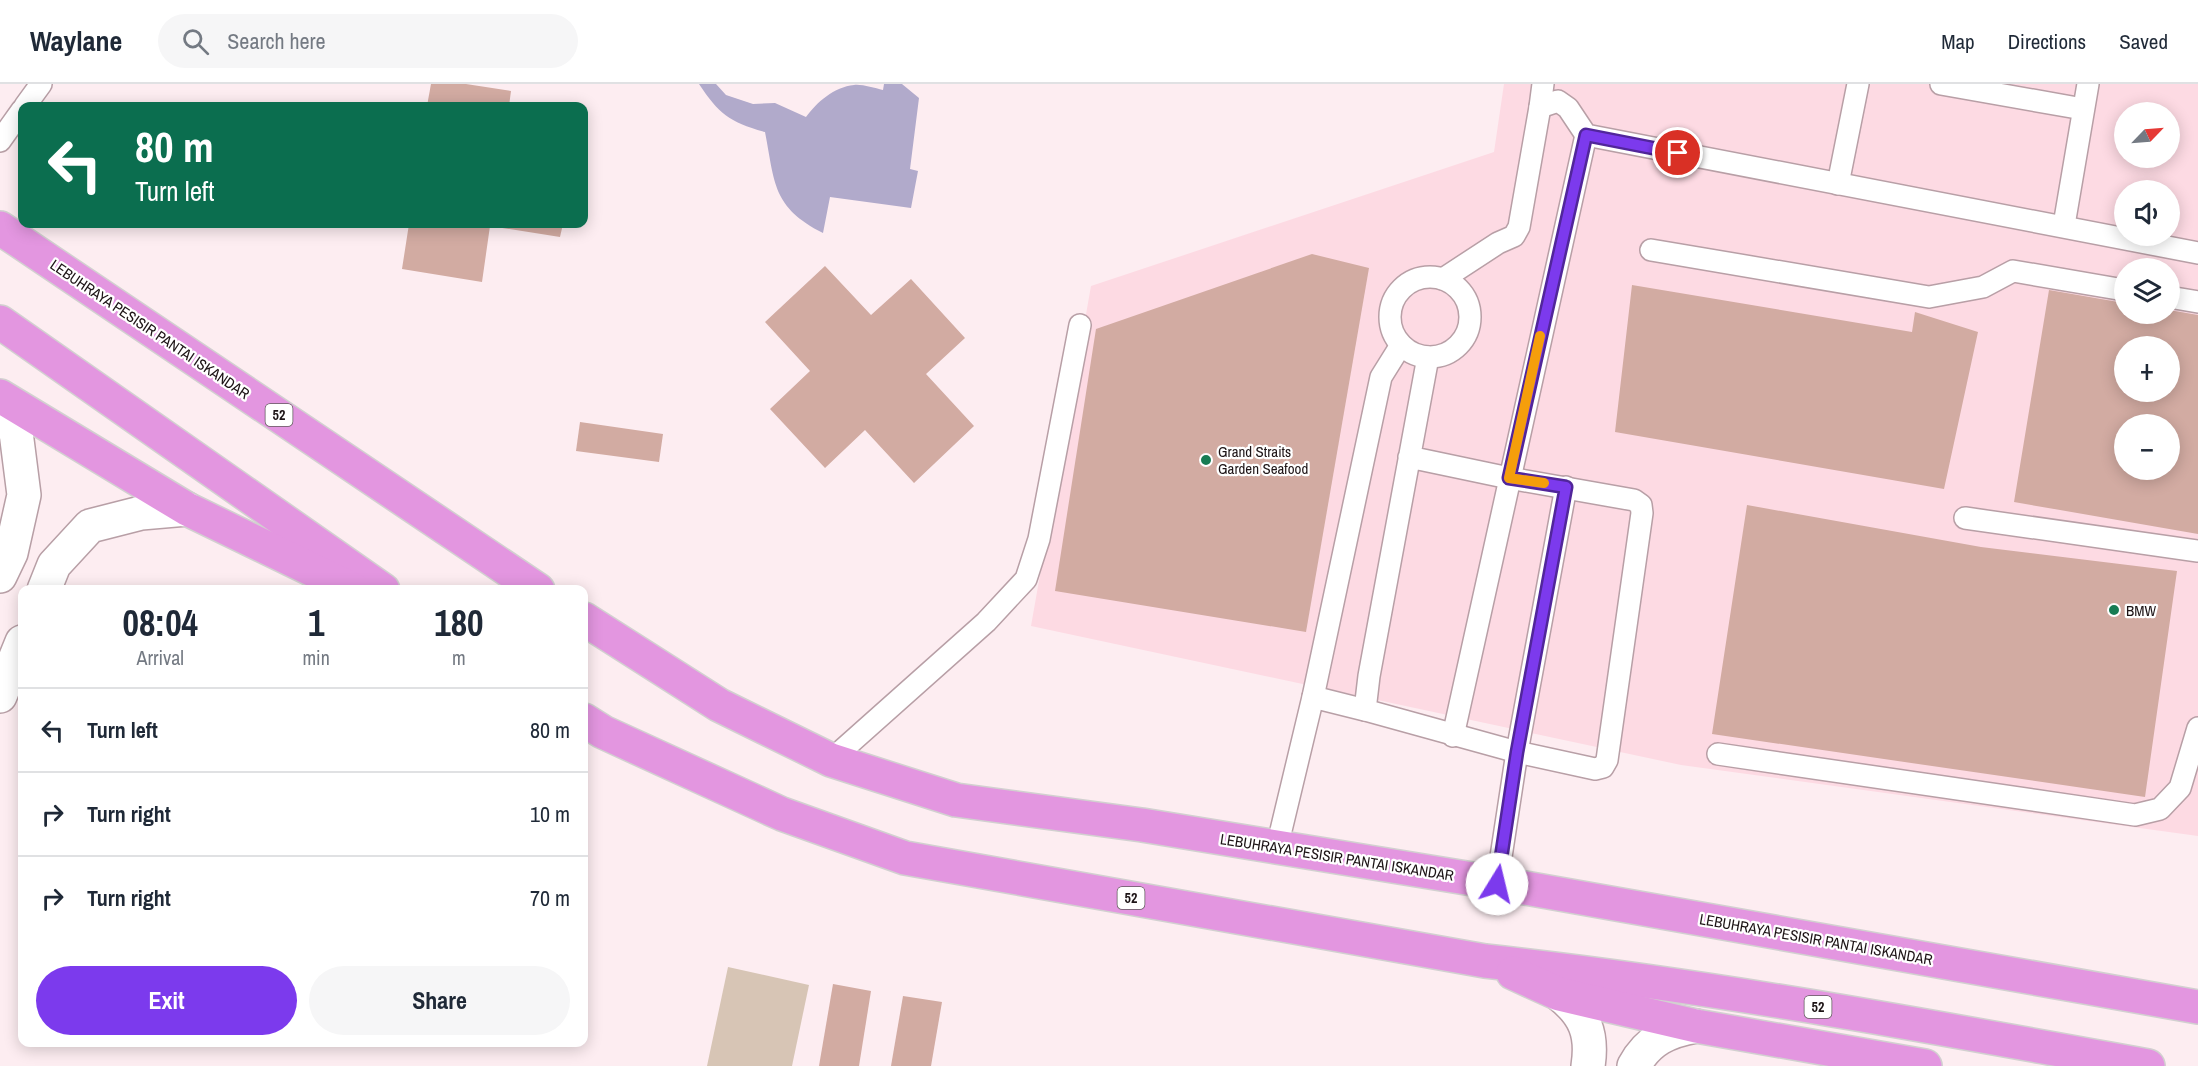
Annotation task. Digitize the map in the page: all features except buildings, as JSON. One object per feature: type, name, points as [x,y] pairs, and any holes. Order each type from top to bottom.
[{"type":"highway","points":[[0,204],[10,234]]},
{"type":"highway","name":"LEBUHRAYA PESISIR PANTAI ISKANDAR","points":[[10,234],[531,585]]},
{"type":"highway","points":[[0,322],[376,585]]},
{"type":"highway","points":[[0,396],[187,509],[344,585]]},
{"type":"highway","name":"LEBUHRAYA PESISIR PANTAI ISKANDAR","points":[[588,622],[719,705],[831,760],[956,800],[1142,825],[1277,847],[2198,1007]]},
{"type":"highway","name":"52","points":[[588,723],[603,732],[782,814],[905,858],[1485,961],[1552,968],[1844,1011],[2148,1066]]},
{"type":"highway","points":[[1485,961],[1559,994],[1696,1026],[1925,1066]]},
{"type":"highway","points":[[2138,995],[2198,990]]},
{"type":"street","points":[[0,412],[16,432],[24,495],[11,553],[0,576]]},
{"type":"street","points":[[46,585],[54,565],[90,526],[141,513],[187,509]]},
{"type":"street","points":[[0,696],[18,652]]},
{"type":"street","points":[[1559,994],[1576,1007],[1591,1039],[1588,1066]]},
{"type":"street","points":[[1634,1066],[1641,1054],[1657,1038],[1674,1030],[1696,1026]]},
{"type":"lane","points":[[28,102],[41,84]]},
{"type":"lane","points":[[1443,279],[1498,243],[1514,236],[1520,227],[1543,84]]},
{"type":"lane","points":[[1838,184],[1858,84]]},
{"type":"lane","points":[[1941,84],[2083,110]]},
{"type":"lane","points":[[2064,225],[2088,84]]},
{"type":"lane","points":[[1540,107],[1558,101],[1568,108],[1586,135],[2064,225],[2198,253]]},
{"type":"lane","points":[[0,141],[18,116]]},
{"type":"lane","points":[[1453,736],[1586,135]]},
{"type":"lane","points":[[1651,250],[1929,297],[1983,287],[2013,271],[2114,288]]},
{"type":"lane","points":[[1429,276],[1443,279],[1462,293],[1468,305],[1470,317],[1467,330],[1453,350],[1428,357],[1418,355],[1401,345],[1390,321],[1391,307],[1396,295],[1405,285],[1429,276]]},
{"type":"lane","points":[[2180,299],[2198,302]]},
{"type":"lane","points":[[831,760],[986,622],[1026,579],[1039,539],[1080,325]]},
{"type":"lane","points":[[1277,847],[1313,697],[1381,378],[1401,345]]},
{"type":"lane","points":[[1365,710],[1369,676],[1428,357]]},
{"type":"lane","points":[[1313,697],[1453,736],[1594,769],[1603,767],[1607,760],[1642,513],[1641,505],[1634,500],[1509,478],[1409,457]]},
{"type":"lane","points":[[1497,884],[1517,752],[1566,487]]},
{"type":"lane","points":[[1965,518],[2198,551]]},
{"type":"lane","points":[[1718,754],[2135,815],[2160,809],[2180,789],[2198,728]]},
{"type":"shaded area","points":[[699,84],[716,84],[726,95],[753,104],[775,103],[806,117],[821,101],[847,86],[857,85],[883,90],[884,84],[902,84],[919,98],[910,169],[918,171],[911,208],[830,197],[823,233],[806,223],[785,203],[774,180],[765,132],[726,116]]},
{"type":"shaded area","points":[[1504,84],[2198,84],[2198,836],[1681,765],[1031,626],[1091,286],[1494,152]]},
{"type":"shaded area","points":[[728,967],[809,985],[792,1066],[707,1066]]},
{"type":"slow traffic","points":[[1540,336],[1509,478],[1544,483]]},
{"type":"place","name":"Grand Straits Garden Seafood","points":[[1206,460]]},
{"type":"place","name":"BMW","points":[[2114,610]]},
{"type":"route","points":[[1497,884],[1517,752],[1566,487],[1509,478],[1586,135],[1678,153]]}]
